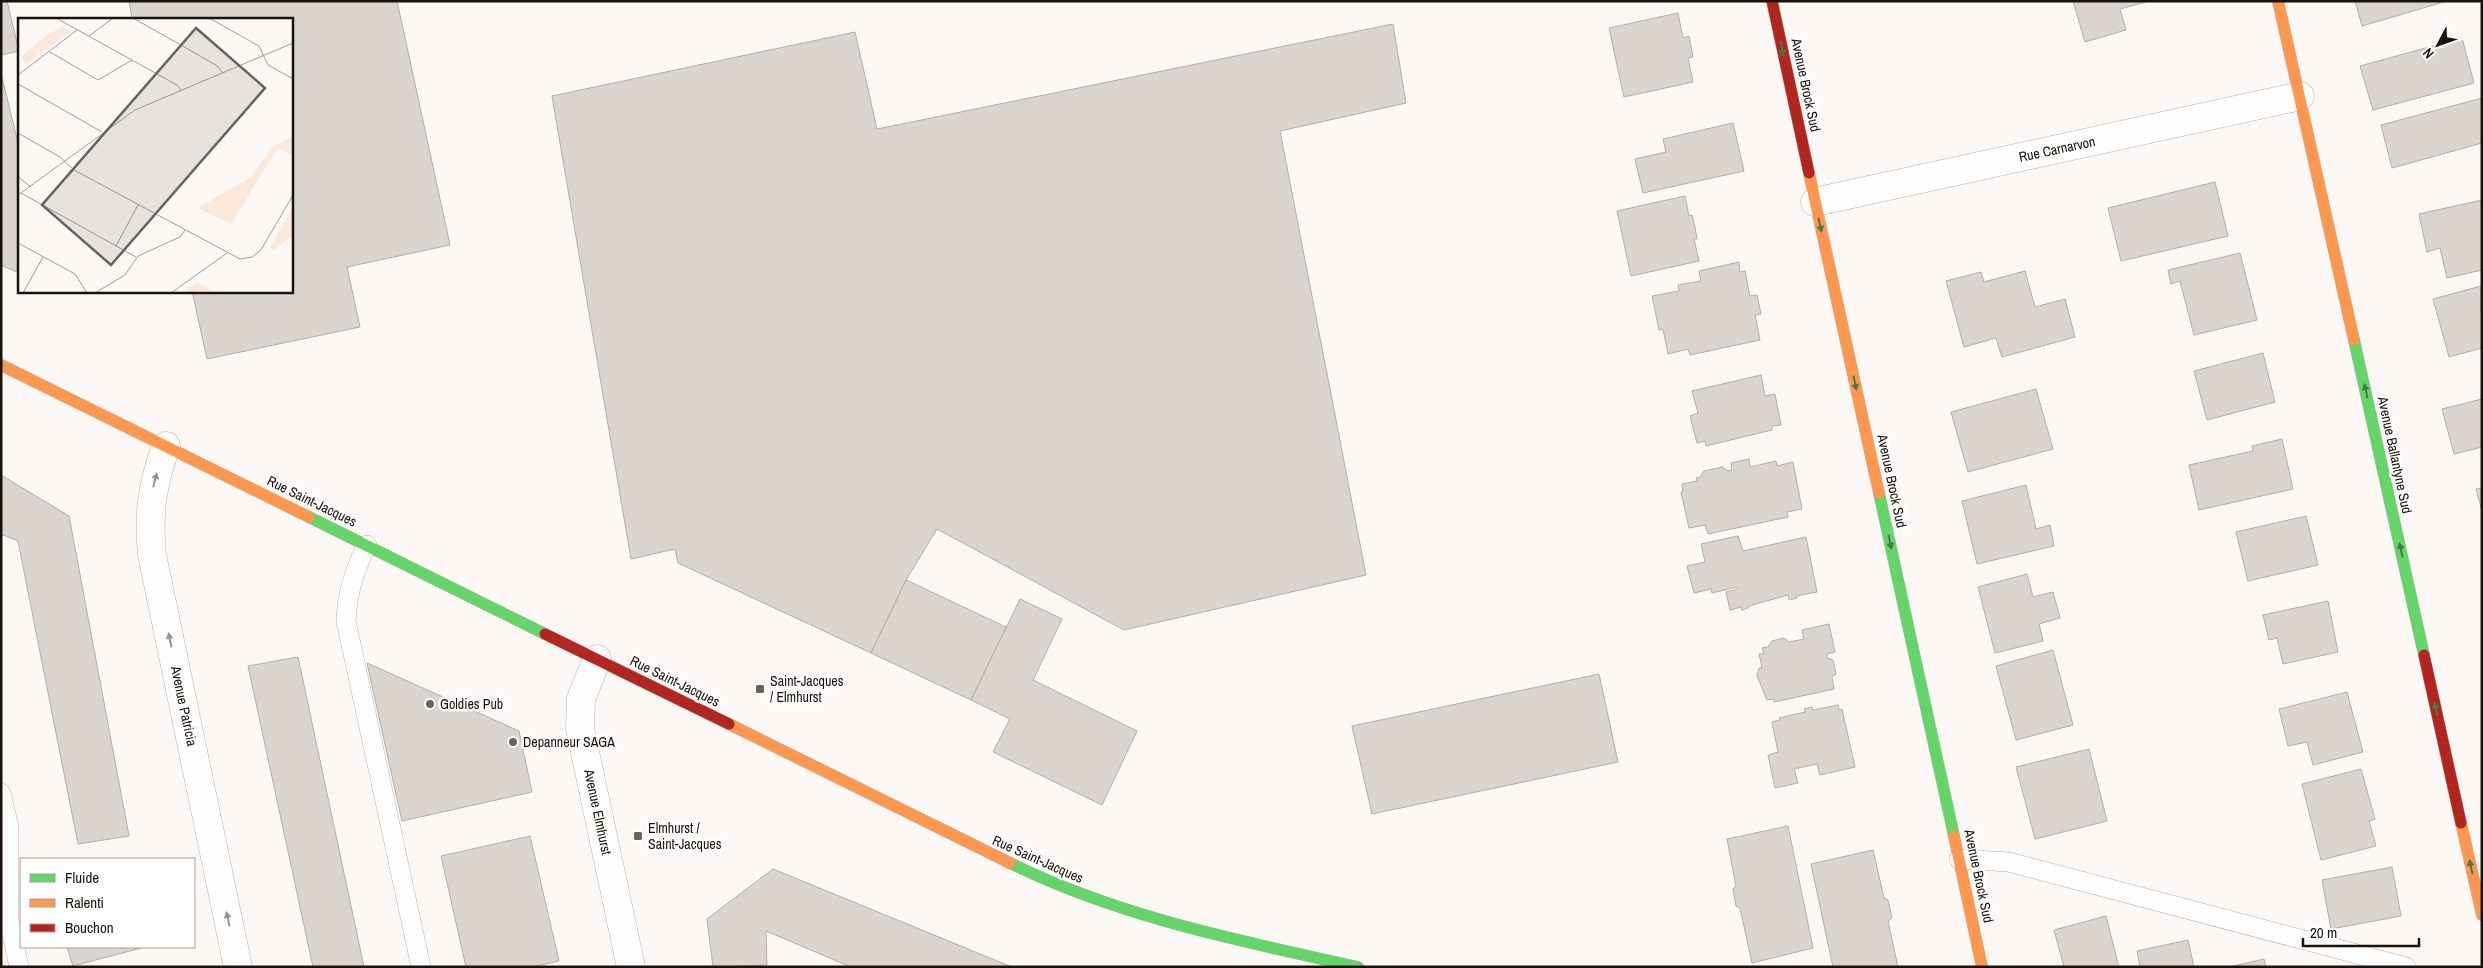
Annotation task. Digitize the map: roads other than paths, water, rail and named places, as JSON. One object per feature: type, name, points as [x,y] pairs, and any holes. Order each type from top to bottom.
[{"type":"street","name":"Avenue Brock Sud","points":[[1772,1],[1982,967]]},
{"type":"street","name":"Avenue Ballantyne Sud","points":[[2278,1],[2482,915]]},
{"type":"street","name":"Rue Carnarvon","points":[[1815,202],[2300,96]]},
{"type":"street","name":"Rue Saint-Jacques","points":[[1,364],[989,854],[1075,892],[1124,909],[1215,934],[1358,967]]},
{"type":"street","name":"Avenue Patricia","points":[[166,446],[151,498],[149,526],[152,555],[238,967]]},
{"type":"street","name":"Avenue Elmhurst","points":[[597,659],[581,699],[580,729],[631,967]]},
{"type":"lane","points":[[367,545],[356,565],[350,587],[346,621],[421,967]]},
{"type":"lane","points":[[1,793],[9,827],[9,921],[19,967]]},
{"type":"lane","points":[[1959,859],[2009,862],[2406,967]]},
{"type":"place","name":"Saint-Jacques / Elmhurst","points":[[760,689]]},
{"type":"place","name":"Goldies Pub","points":[[430,704]]},
{"type":"place","name":"Depanneur SAGA","points":[[513,742]]},
{"type":"place","name":"Elmhurst / Saint-Jacques","points":[[638,836]]}]
